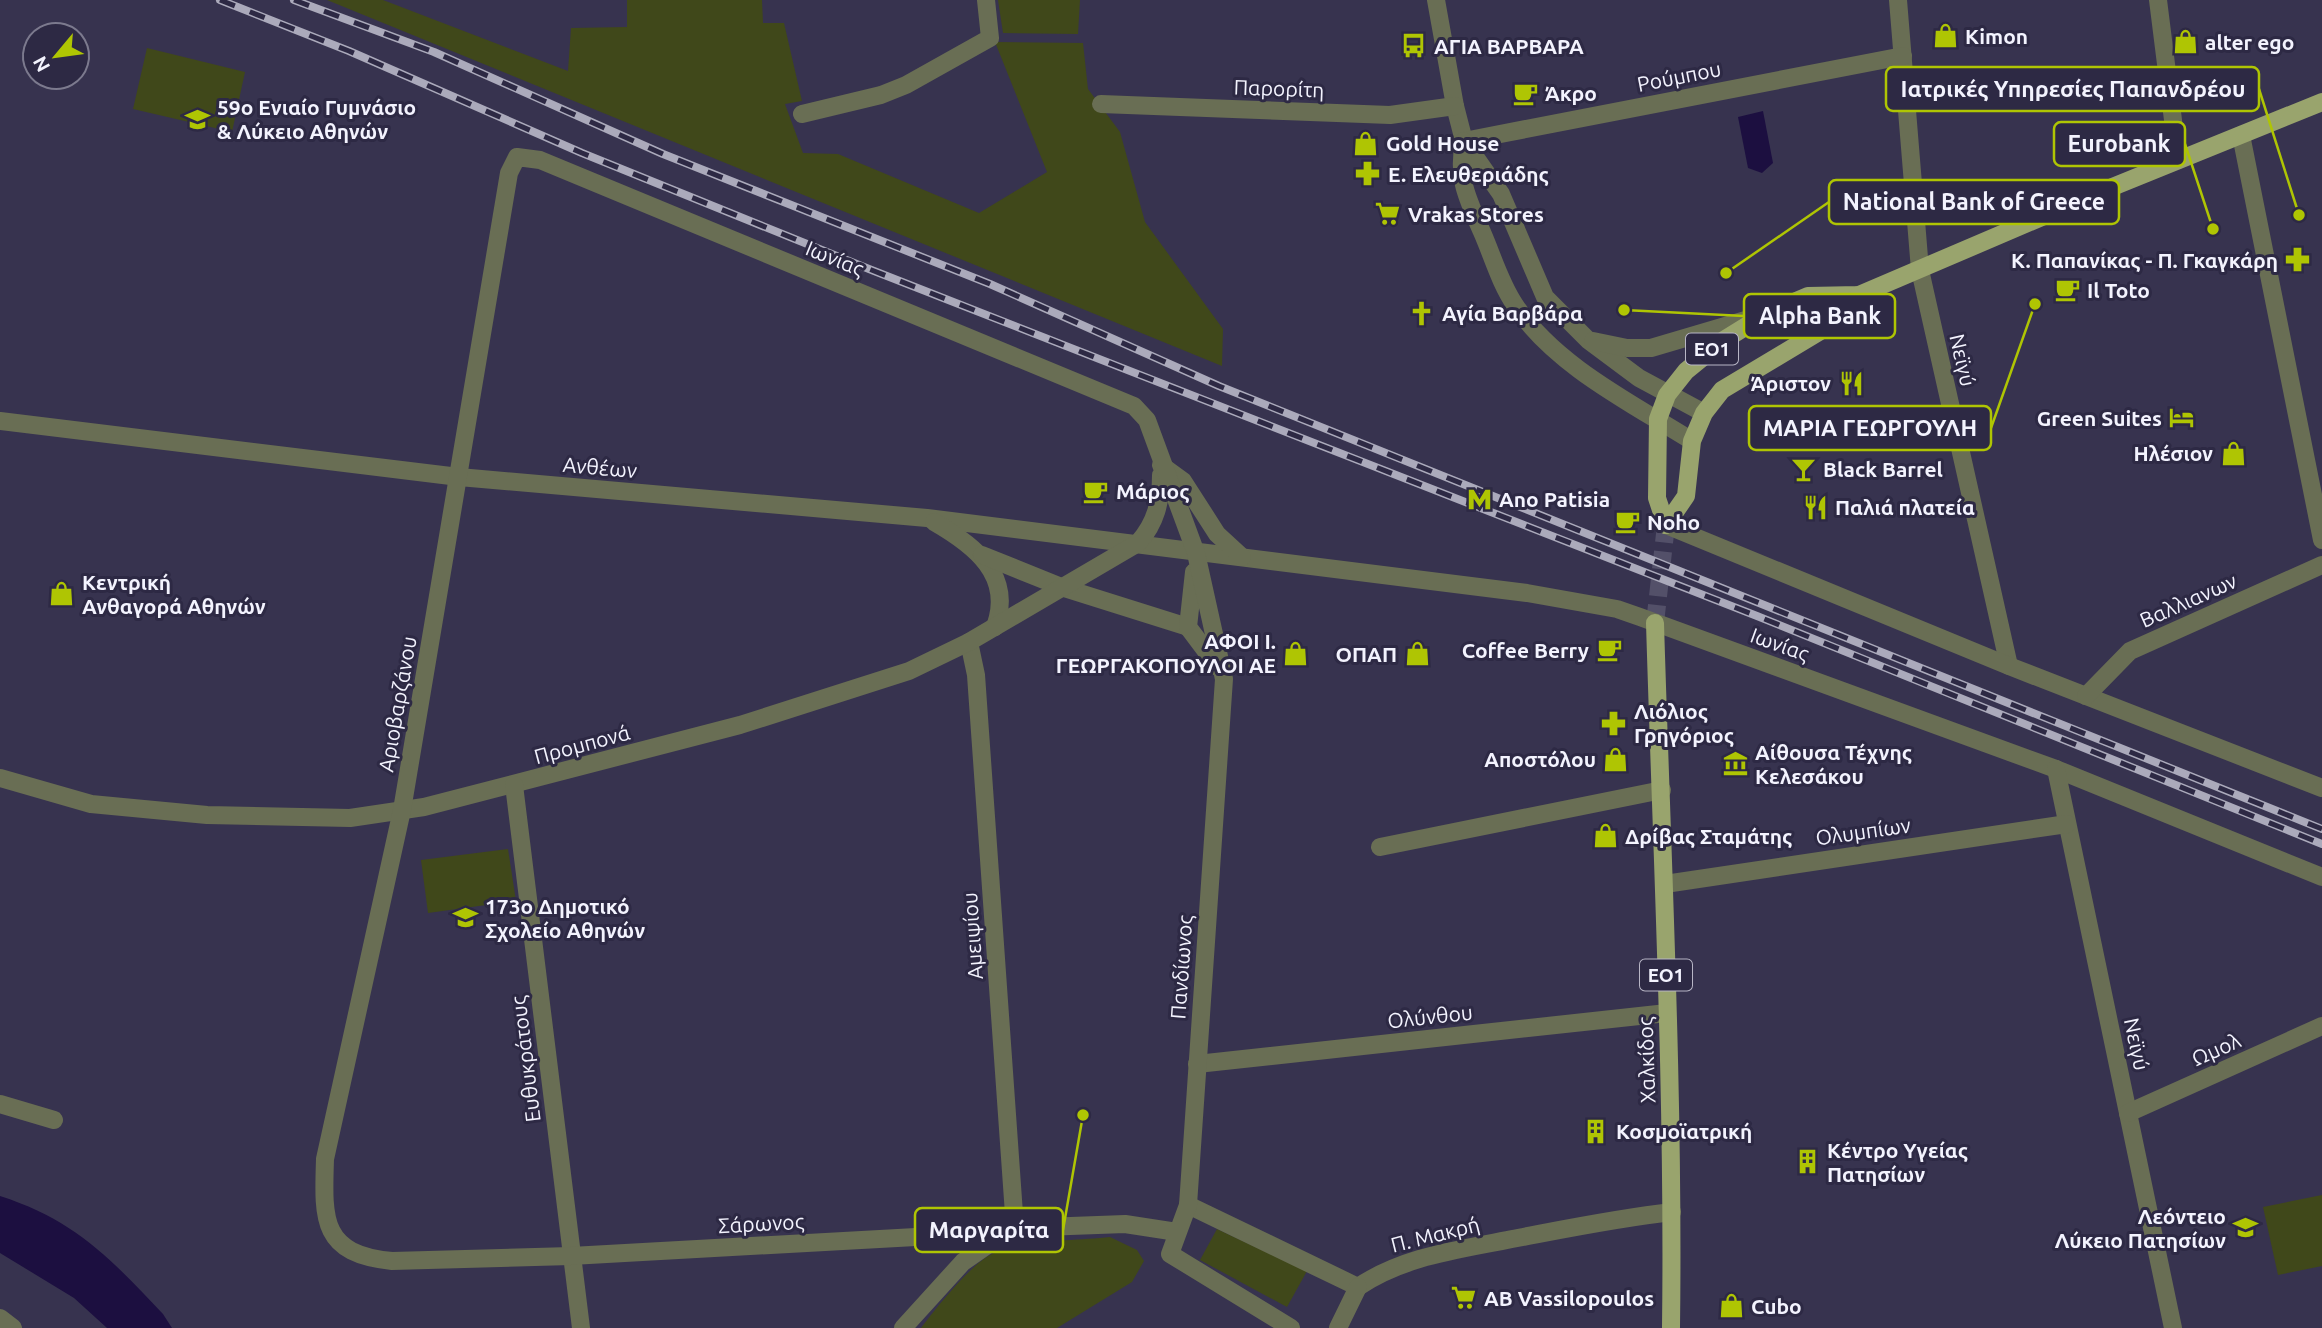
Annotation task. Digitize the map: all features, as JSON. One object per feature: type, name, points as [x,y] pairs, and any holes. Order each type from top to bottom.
[{"type":"main road","name":"ΕΟ1","points":[[1666,525],[1686,496],[1692,441],[1704,413],[1722,390],[1822,330],[1859,295],[2322,102]]},
{"type":"main road","name":"ΕΟ1","points":[[1666,525],[1657,498],[1658,419],[1667,395],[1696,361],[1766,314],[1808,296],[1859,295]]},
{"type":"main road","name":"Χαλκίδος","points":[[1655,623],[1665,884],[1672,1212],[1671,1328]]},
{"type":"street","points":[[802,114],[881,95],[906,85],[990,38],[986,0]]},
{"type":"street","points":[[1436,0],[1464,141],[1501,194],[1545,297],[1588,340],[1667,395],[1704,413]]},
{"type":"street","name":"Νεϊγύ","points":[[1898,0],[1920,270],[2009,666]]},
{"type":"street","points":[[2158,0],[2178,160]]},
{"type":"street","name":"Ρούμπου","points":[[1464,141],[1903,56]]},
{"type":"street","name":"Παρορίτη","points":[[1101,104],[1390,116],[1455,106]]},
{"type":"street","points":[[2241,135],[2322,540]]},
{"type":"street","points":[[1464,141],[1459,169],[1470,203],[1514,304],[1525,320],[1571,362],[1618,396],[1692,441]]},
{"type":"street","name":"Ιωνίας","points":[[517,157],[540,160],[1133,406]]},
{"type":"street","name":"Αριοβαρζάνου","points":[[347,1250],[331,1233],[324,1204],[326,1159],[402,810],[509,173],[517,157]]},
{"type":"street","points":[[1588,340],[1627,348],[1651,348],[1766,314]]},
{"type":"street","name":"Πανδίωνος","points":[[1133,406],[1147,420],[1158,445],[1161,465],[1196,553],[1224,679],[1188,1205],[1170,1254],[1291,1328]]},
{"type":"street","name":"Ανθέων","points":[[0,421],[459,477],[928,518],[1138,542],[1196,553]]},
{"type":"street","points":[[1138,542],[1151,528],[1161,496],[1161,465]]},
{"type":"street","points":[[1161,465],[1183,481],[1217,534],[1242,557]]},
{"type":"street","points":[[928,518],[982,555],[1064,588],[1188,627],[1224,679]]},
{"type":"street","points":[[1666,525],[2009,666],[2322,788]]},
{"type":"street","name":"Προμπονά","points":[[0,778],[91,804],[207,815],[350,818],[402,810],[514,785],[740,725],[909,671],[969,642],[1138,542]]},
{"type":"street","name":"Ιωνίας","points":[[1196,553],[1528,593],[1617,609],[2056,769],[2322,877]]},
{"type":"street","name":"Πανδίωνος","points":[[1188,627],[1196,553]]},
{"type":"street","points":[[982,555],[992,568],[1000,599],[995,627]]},
{"type":"street","name":"Βαλλιανων","points":[[2086,696],[2130,651],[2322,565]]},
{"type":"street","name":"Αμειψίου","points":[[969,642],[976,675],[1010,1230]]},
{"type":"street","name":"Νεϊγύ","points":[[2056,769],[2173,1328]]},
{"type":"street","name":"Ευθυκράτους","points":[[514,785],[581,1328]]},
{"type":"street","points":[[1380,847],[1661,790]]},
{"type":"street","name":"Ολυμπίων","points":[[1665,884],[2067,824]]},
{"type":"street","name":"Ολύνθου","points":[[1197,1063],[1667,1013]]},
{"type":"street","name":"Ωμολ","points":[[2128,1113],[2322,1026]]},
{"type":"street","points":[[0,1104],[54,1119]]},
{"type":"street","points":[[1188,1205],[1358,1287],[1338,1328]]},
{"type":"street","name":"Π. Μακρή","points":[[1358,1287],[1382,1270],[1419,1258],[1626,1217],[1672,1212]]},
{"type":"street","name":"Σάρωνος","points":[[347,1250],[365,1259],[392,1261],[571,1256],[1125,1224],[1177,1233]]},
{"type":"street","points":[[903,1328],[963,1262],[1010,1230]]},
{"type":"street","points":[[0,1318],[13,1328]]},
{"type":"green space","points":[[327,0],[383,0],[568,71],[571,28],[627,27],[627,0],[762,0],[763,23],[784,23],[802,101],[785,104],[803,153],[838,154],[979,213],[1047,172],[995,42],[1083,43],[1088,89],[1120,132],[1145,222],[1223,329],[1222,366]]},
{"type":"green space","points":[[998,0],[1080,0],[1078,34],[1003,33]]},
{"type":"green space","points":[[147,48],[245,72],[232,132],[133,109]]},
{"type":"green space","points":[[508,849],[516,901],[428,913],[421,860]]},
{"type":"green space","points":[[2322,1195],[2322,1266],[2278,1275],[2263,1207]]},
{"type":"green space","points":[[1217,1229],[1307,1271],[1287,1307],[1200,1260]]},
{"type":"green space","points":[[1110,1237],[1137,1250],[1144,1261],[1132,1282],[1057,1328],[921,1328],[964,1276],[992,1254],[1034,1243]]},
{"type":"shaded area","points":[[1763,111],[1773,163],[1762,173],[1748,168],[1738,117]]},
{"type":"shaded area","points":[[0,1196],[50,1217],[90,1243],[144,1294],[172,1328],[107,1328],[74,1298],[0,1253]]},
{"type":"tunnel","points":[[1655,623],[1666,525]]},
{"type":"railway","points":[[220,0],[349,51],[582,153],[869,269],[1757,616],[2322,844]]},
{"type":"railway","points":[[294,0],[434,52],[663,154],[990,284],[1219,386],[2322,829]]},
{"type":"place","name":"Kimon","points":[[1945,36]]},
{"type":"place","name":"alter ego","points":[[2185,42]]},
{"type":"place","name":"ΑΓΙΑ ΒΑΡΒΑΡΑ","points":[[1414,46]]},
{"type":"place","name":"Άκρο","points":[[1525,93]]},
{"type":"place","name":"59ο Ενιαίο Γυμνάσιο & Λύκειο Αθηνών","points":[[197,119]]},
{"type":"place","name":"Gold House","points":[[1366,143]]},
{"type":"place","name":"Ε. Ελευθεριάδης","points":[[1368,174]]},
{"type":"place","name":"Vrakas Stores","points":[[1388,214]]},
{"type":"place","name":"Ιατρικές Υπηρεσίες Παπανδρέου","points":[[2299,215]]},
{"type":"place","name":"Eurobank","points":[[2213,229]]},
{"type":"place","name":"Κ. Παπανίκας - Π. Γκαγκάρη","points":[[2298,260]]},
{"type":"place","name":"National Bank of Greece","points":[[1726,273]]},
{"type":"place","name":"Il Toto","points":[[2067,290]]},
{"type":"place","name":"ΜΑΡΙΑ ΓΕΩΡΓΟΥΛΗ","points":[[2035,304]]},
{"type":"place","name":"Alpha Bank","points":[[1624,310]]},
{"type":"place","name":"Αγία Βαρβάρα","points":[[1422,313]]},
{"type":"place","name":"Άριστον","points":[[1851,383]]},
{"type":"place","name":"Green Suites","points":[[2182,418]]},
{"type":"place","name":"Ηλέσιον","points":[[2233,453]]},
{"type":"place","name":"Black Barrel","points":[[1803,469]]},
{"type":"place","name":"Μάριος","points":[[1096,491]]},
{"type":"place","name":"Ano Patisia","points":[[1479,499]]},
{"type":"place","name":"Παλιά πλατεία","points":[[1815,507]]},
{"type":"place","name":"Noho","points":[[1627,522]]},
{"type":"place","name":"Κεντρική Ανθαγορά Αθηνών","points":[[62,594]]},
{"type":"place","name":"Coffee Berry","points":[[1609,650]]},
{"type":"place","name":"ΑΦΟΙ Ι. ΓΕΩΡΓΑΚΟΠΟΥΛΟΙ ΑΕ","points":[[1296,653]]},
{"type":"place","name":"ΟΠΑΠ","points":[[1417,654]]},
{"type":"place","name":"Λιόλιος Γρηγόριος","points":[[1614,723]]},
{"type":"place","name":"Αποστόλου","points":[[1616,759]]},
{"type":"place","name":"Αίθουσα Τέχνης Κελεσάκου","points":[[1735,764]]},
{"type":"place","name":"Δρίβας Σταμάτης","points":[[1605,836]]},
{"type":"place","name":"173ο Δημοτικό Σχολείο Αθηνών","points":[[465,918]]},
{"type":"place","name":"Μαργαρίτα","points":[[1083,1115]]},
{"type":"place","name":"Κοσμοϊατρική","points":[[1596,1131]]},
{"type":"place","name":"Κέντρο Υγείας Πατησίων","points":[[1807,1162]]},
{"type":"place","name":"Λεόντειο Λύκειο Πατησίων","points":[[2246,1228]]},
{"type":"place","name":"AB Vassilopoulos","points":[[1464,1298]]},
{"type":"place","name":"Cubo","points":[[1731,1306]]}]
